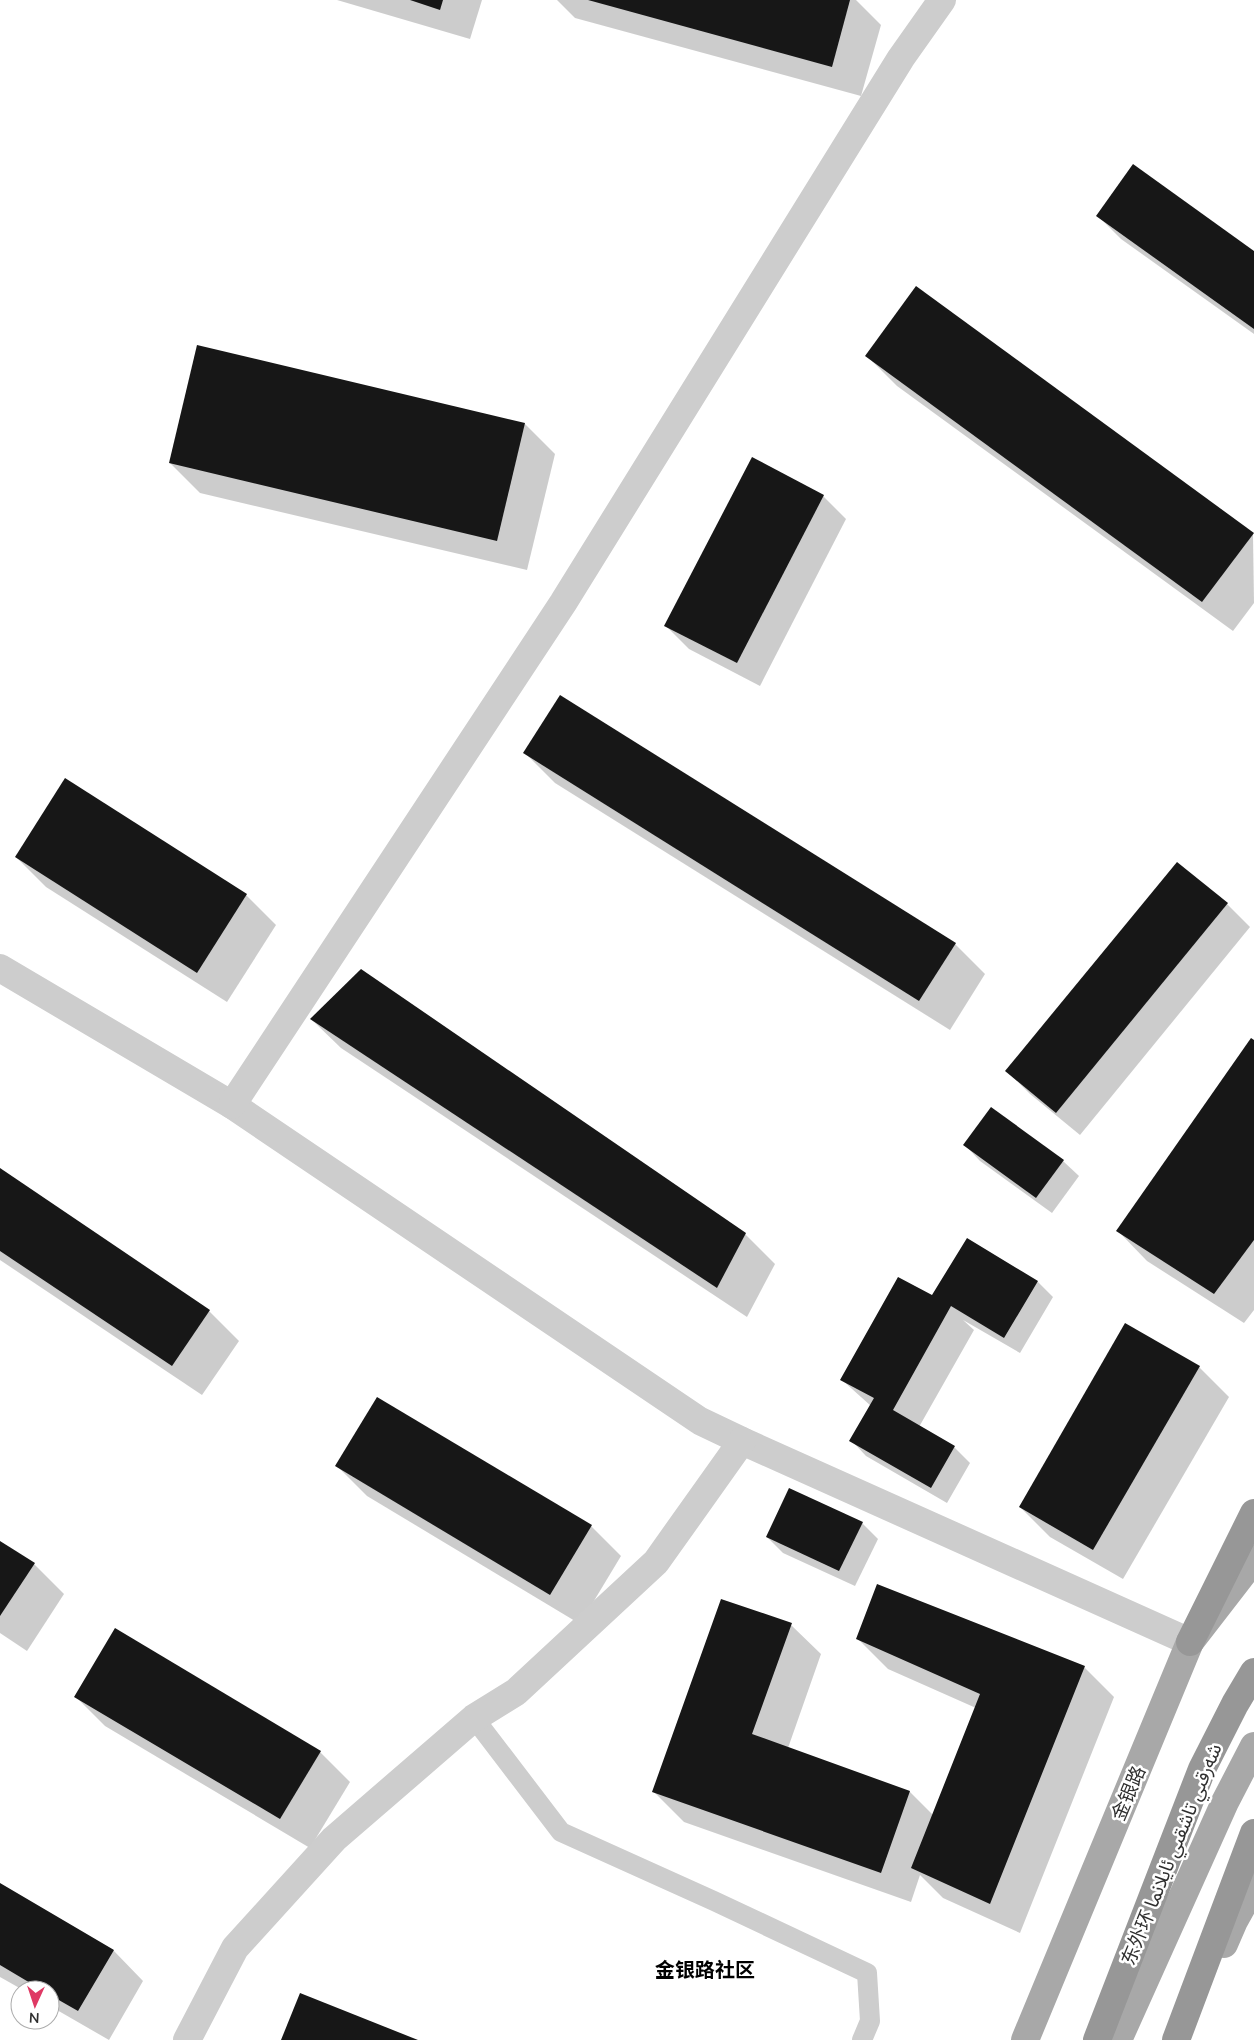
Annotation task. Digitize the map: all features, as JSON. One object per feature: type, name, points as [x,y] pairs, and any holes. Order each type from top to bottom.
[{"type":"highway","points":[[1190,1642],[1254,1513]]},
{"type":"highway","name":"东外环 شەرقىي تاشقىي ئايلانما","points":[[1097,2040],[1202,1769],[1235,1704],[1254,1672]]},
{"type":"highway","points":[[1176,2040],[1254,1833]]},
{"type":"main road","name":"金银路","points":[[1025,2040],[1190,1642],[1254,1560]]},
{"type":"main road","points":[[1118,2040],[1225,1802],[1254,1746]]},
{"type":"main road","points":[[1183,2040],[1234,1921],[1254,1885]]},
{"type":"street","points":[[232,1105],[563,603],[901,58],[942,0]]},
{"type":"street","points":[[0,968],[232,1105],[700,1421],[1190,1642]]},
{"type":"street","points":[[187,2040],[235,1948],[334,1839],[474,1718],[516,1692],[656,1562],[742,1441]]},
{"type":"lane","points":[[474,1718],[562,1832],[867,1973],[870,2021],[862,2040]]},
{"type":"building","points":[[410,0],[443,0],[440,10]]},
{"type":"building","points":[[588,0],[850,0],[832,67]]},
{"type":"building","points":[[1133,164],[1254,251],[1254,329],[1096,216]]},
{"type":"building","points":[[916,286],[1254,533],[1202,602],[865,356]]},
{"type":"building","points":[[197,345],[525,423],[497,541],[169,463]]},
{"type":"building","points":[[752,457],[824,495],[737,663],[664,626]]},
{"type":"building","points":[[560,695],[956,943],[919,1001],[523,753]]},
{"type":"building","points":[[65,778],[247,894],[197,973],[15,857]]},
{"type":"building","points":[[1177,862],[1228,903],[1056,1113],[1005,1071]]},
{"type":"building","points":[[361,969],[746,1233],[717,1288],[310,1019]]},
{"type":"building","points":[[1251,1038],[1254,1040],[1254,1240],[1214,1294],[1116,1231]]},
{"type":"building","points":[[991,1107],[1064,1160],[1036,1198],[963,1145]]},
{"type":"building","points":[[0,1168],[210,1310],[172,1366],[0,1251]]},
{"type":"building","points":[[967,1238],[1038,1281],[1004,1338],[951,1306],[893,1410],[955,1446],[931,1488],[849,1441],[874,1398],[840,1380],[898,1277],[932,1295]]},
{"type":"building","points":[[1125,1323],[1200,1366],[1093,1550],[1019,1507]]},
{"type":"building","points":[[377,1397],[592,1525],[550,1595],[335,1466]]},
{"type":"building","points":[[789,1488],[863,1522],[839,1571],[766,1537]]},
{"type":"building","points":[[0,1541],[35,1563],[0,1616]]},
{"type":"building","points":[[877,1584],[1085,1666],[990,1904],[911,1868],[980,1694],[856,1639]]},
{"type":"building","points":[[721,1599],[792,1623],[752,1734],[910,1791],[881,1873],[652,1792]]},
{"type":"building","points":[[115,1628],[321,1751],[280,1819],[74,1697]]},
{"type":"building","points":[[0,1883],[114,1950],[78,2011],[60,2001],[60,1980],[25,1980],[0,1965]]},
{"type":"building","points":[[300,1993],[418,2040],[281,2040]]},
{"type":"district","name":"金银路社区","points":[[705,1969]]}]
